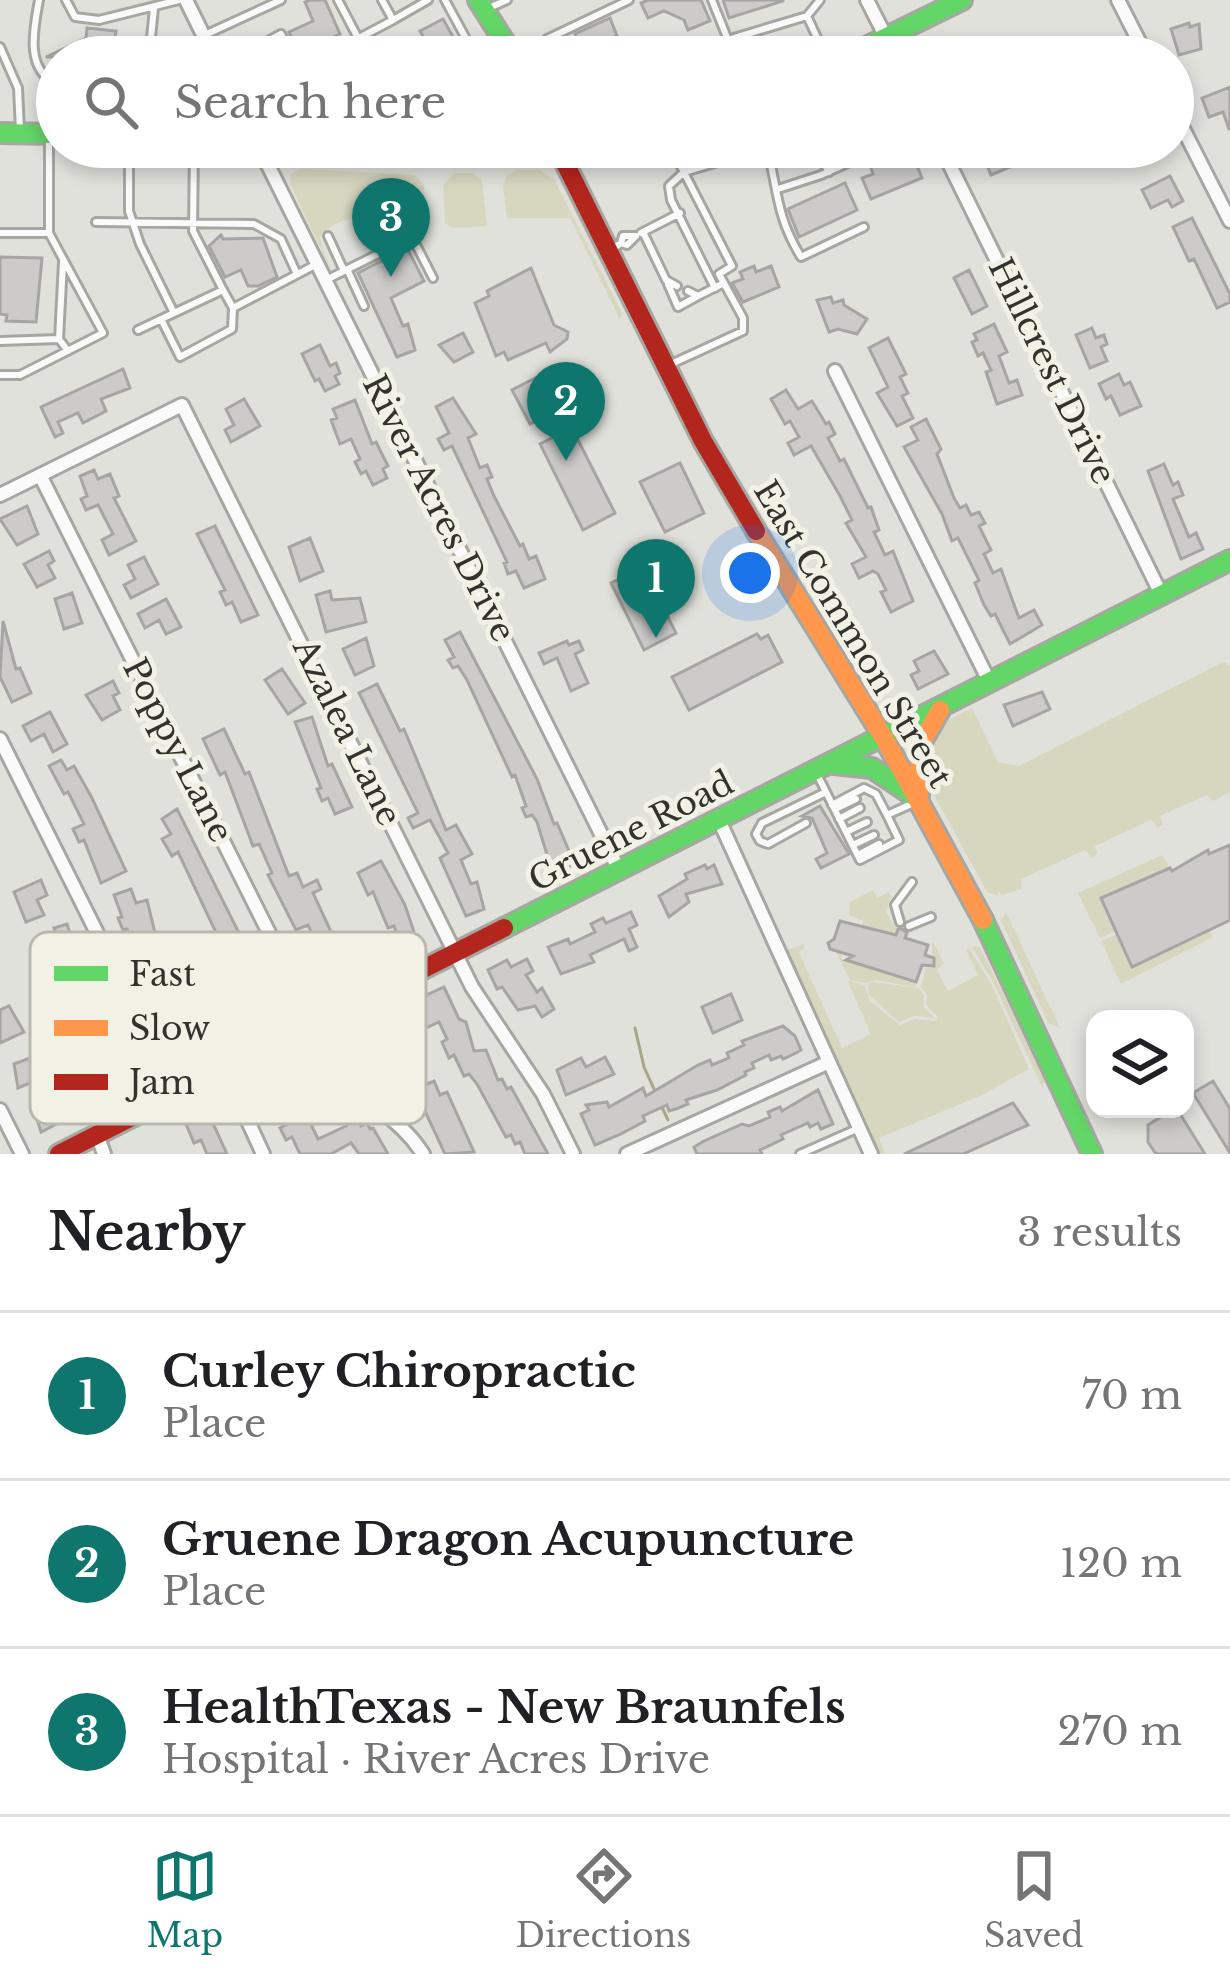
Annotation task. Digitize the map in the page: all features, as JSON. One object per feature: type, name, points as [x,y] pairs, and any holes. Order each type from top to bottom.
[{"type":"street","points":[[183,0],[203,36]]},
{"type":"street","points":[[867,0],[885,36]]},
{"type":"street","points":[[888,36],[962,0]]},
{"type":"street","points":[[1118,0],[1136,36]]},
{"type":"street","points":[[482,5],[499,36]]},
{"type":"street","points":[[1194,150],[1230,221]]},
{"type":"street","name":"River Acres Drive","points":[[270,168],[619,870]]},
{"type":"street","name":"East Common Street","points":[[569,168],[615,247],[665,366],[704,442],[920,801],[1011,975],[1092,1154]]},
{"type":"street","name":"Hillcrest Drive","points":[[951,168],[1162,596]]},
{"type":"street","points":[[835,370],[990,683]]},
{"type":"street","name":"Azalea Lane","points":[[40,475],[182,405],[481,1004],[523,1052],[573,1154]]},
{"type":"street","points":[[0,495],[40,475]]},
{"type":"street","name":"Poppy Lane","points":[[40,475],[267,932]]},
{"type":"street","name":"Gruene Road","points":[[426,968],[1230,560]]},
{"type":"street","points":[[920,801],[920,748],[940,709]]},
{"type":"street","points":[[0,739],[97,932]]},
{"type":"street","points":[[822,768],[872,768],[920,801]]},
{"type":"street","points":[[719,820],[871,1154]]},
{"type":"street","points":[[626,1154],[829,1062]]},
{"type":"street","points":[[0,1109],[22,1154]]},
{"type":"street","name":"Gruene Road","points":[[59,1154],[118,1124]]},
{"type":"street","points":[[249,1124],[263,1154]]},
{"type":"street","name":"Poppy Lane","points":[[399,1124],[423,1154]]},
{"type":"street","points":[[97,1135],[104,1154]]},
{"type":"lane","points":[[36,36],[39,0]]},
{"type":"lane","points":[[66,0],[83,20],[183,0]]},
{"type":"lane","points":[[203,36],[281,0]]},
{"type":"lane","points":[[338,0],[357,36]]},
{"type":"lane","points":[[382,0],[393,20]]},
{"type":"lane","points":[[362,36],[428,0]]},
{"type":"lane","points":[[446,0],[465,36]]},
{"type":"lane","points":[[482,5],[507,0]]},
{"type":"lane","points":[[554,36],[629,0]]},
{"type":"lane","points":[[712,0],[731,36]]},
{"type":"lane","points":[[739,36],[807,16],[820,0]]},
{"type":"lane","points":[[151,36],[154,8]]},
{"type":"lane","points":[[807,16],[816,36]]},
{"type":"lane","points":[[0,47],[18,88],[10,133]]},
{"type":"lane","points":[[0,75],[12,69]]},
{"type":"lane","points":[[0,375],[20,375],[103,333],[50,233],[52,168]]},
{"type":"lane","points":[[130,168],[132,221],[174,313]]},
{"type":"lane","points":[[160,319],[180,357],[232,329],[233,308],[193,231],[194,168]]},
{"type":"lane","points":[[682,168],[732,266],[719,274],[720,285]]},
{"type":"lane","points":[[665,366],[743,332],[743,318],[671,200],[669,186],[684,172],[697,168]]},
{"type":"lane","points":[[773,168],[777,209],[801,257],[864,227]]},
{"type":"lane","points":[[827,168],[830,172]]},
{"type":"lane","points":[[778,189],[838,168]]},
{"type":"lane","points":[[615,247],[627,245],[680,213]]},
{"type":"lane","points":[[96,222],[254,224],[281,239],[297,274]]},
{"type":"lane","points":[[0,233],[50,233]]},
{"type":"lane","points":[[639,234],[678,307],[720,285]]},
{"type":"lane","points":[[328,236],[364,306]]},
{"type":"lane","points":[[325,280],[412,236],[433,278]]},
{"type":"lane","points":[[64,258],[59,339],[68,351]]},
{"type":"lane","points":[[233,308],[316,264]]},
{"type":"lane","points":[[666,280],[677,286]]},
{"type":"lane","points":[[138,330],[223,290]]},
{"type":"lane","points":[[688,291],[698,296]]},
{"type":"lane","points":[[0,341],[59,339]]},
{"type":"lane","points":[[822,768],[826,792],[834,807],[839,819],[847,832],[860,860],[899,840],[864,788],[834,807],[824,814]]},
{"type":"lane","points":[[806,823],[768,844],[756,834],[762,824],[826,792]]},
{"type":"lane","points":[[834,807],[856,799]]},
{"type":"lane","points":[[883,815],[920,801]]},
{"type":"lane","points":[[839,819],[860,808]]},
{"type":"lane","points":[[847,832],[867,822]]},
{"type":"lane","points":[[853,845],[874,835]]},
{"type":"lane","points":[[858,855],[879,844]]},
{"type":"lane","points":[[912,882],[895,905],[904,924],[931,917]]},
{"type":"lane","points":[[800,1154],[859,1127]]},
{"type":"green space","points":[[300,169],[415,175],[424,185],[426,220],[368,217],[341,222],[320,238],[329,266],[290,184],[291,174]]},
{"type":"green space","points":[[539,170],[554,179],[622,313],[620,319],[570,218],[507,218],[503,186],[507,175]]},
{"type":"green space","points":[[454,173],[472,173],[482,180],[487,226],[452,228],[445,223],[443,185]]},
{"type":"green space","points":[[1223,662],[1230,665],[1230,792],[1213,801],[1207,795],[1160,816],[1163,824],[1158,828],[1151,820],[1095,846],[1097,853],[1092,858],[1085,850],[1021,879],[1022,889],[1002,895],[997,890],[999,896],[987,892],[925,778],[924,751],[935,754],[927,742],[945,722],[972,708],[998,762],[1019,766]]},
{"type":"green space","points":[[1162,855],[1170,868],[1102,898],[1116,931],[1100,938],[1078,893]]},
{"type":"green space","points":[[873,890],[877,898],[889,892],[886,912],[896,935],[862,925],[863,921],[849,915],[850,902]]},
{"type":"green space","points":[[1006,912],[1060,1028],[1048,1023],[1001,920]]},
{"type":"green space","points":[[1205,922],[1213,937],[1121,984],[1101,941],[1117,934],[1132,967],[1199,937],[1196,926]]},
{"type":"green space","points":[[932,940],[944,963],[937,970],[948,991],[978,975],[969,949],[991,983],[1029,1069],[982,1095],[879,1138],[885,1154],[879,1154],[787,950],[804,944],[799,952],[842,1048],[871,1034],[847,980],[865,986],[870,1001],[900,1025],[915,1019],[936,1021],[921,987],[926,967],[935,962]]},
{"type":"green space","points":[[979,946],[1049,1083],[1043,1083],[1043,1089],[972,947]]},
{"type":"green space","points":[[835,950],[842,952],[841,959],[916,981],[922,962],[925,964],[915,987],[876,980],[866,983],[850,980]]},
{"type":"green space","points":[[872,982],[919,988],[924,1007],[935,1018],[914,1016],[899,1022],[869,995]]},
{"type":"building","points":[[325,0],[340,34],[291,36],[289,32],[313,21],[305,2]]},
{"type":"building","points":[[701,0],[710,21],[688,30],[684,20],[664,11],[648,18],[641,3]]},
{"type":"building","points":[[723,0],[783,0],[783,1],[729,18]]},
{"type":"building","points":[[610,18],[617,36],[576,36]]},
{"type":"building","points":[[443,19],[453,36],[423,36],[420,31]]},
{"type":"building","points":[[1199,24],[1201,49],[1194,51],[1194,36],[1173,36],[1171,29]]},
{"type":"building","points":[[87,28],[116,31],[115,36],[86,36]]},
{"type":"building","points":[[1230,87],[1229,129],[1223,112],[1209,117],[1202,98]]},
{"type":"building","points":[[871,168],[918,168],[922,178],[871,199],[862,178],[873,174]]},
{"type":"building","points":[[1170,176],[1183,201],[1172,207],[1168,200],[1151,208],[1142,190]]},
{"type":"building","points":[[845,183],[857,210],[799,237],[788,209]]},
{"type":"building","points":[[1192,218],[1230,294],[1230,302],[1217,308],[1173,227]]},
{"type":"building","points":[[221,235],[223,239],[263,238],[277,277],[248,286],[241,270],[225,277],[209,246]]},
{"type":"building","points":[[407,248],[424,281],[391,298],[403,326],[408,324],[415,350],[397,357],[358,273]]},
{"type":"building","points":[[0,257],[42,258],[36,322],[6,321],[7,315],[0,314]]},
{"type":"building","points":[[754,266],[756,272],[771,266],[779,287],[743,302],[732,283],[743,279],[740,272]]},
{"type":"building","points":[[531,268],[554,325],[568,332],[567,339],[550,352],[546,343],[508,360],[504,352],[496,356],[475,303],[489,296],[487,291]]},
{"type":"building","points":[[969,270],[987,306],[972,314],[954,278]]},
{"type":"building","points":[[831,297],[833,303],[843,300],[867,319],[857,334],[838,329],[829,332],[817,300]]},
{"type":"building","points":[[994,324],[1007,352],[999,356],[1009,383],[1017,380],[1022,395],[997,404],[986,372],[991,370],[972,342],[977,340],[974,334]]},
{"type":"building","points":[[1092,328],[1096,338],[1104,335],[1107,344],[1101,347],[1107,361],[1090,368],[1076,335]]},
{"type":"building","points":[[463,333],[473,352],[454,362],[439,345]]},
{"type":"building","points":[[888,338],[906,374],[900,377],[908,393],[902,396],[913,418],[897,426],[877,393],[888,387],[869,348]]},
{"type":"building","points":[[320,345],[330,366],[336,363],[340,373],[335,376],[339,384],[325,391],[302,354]]},
{"type":"building","points":[[123,369],[130,388],[101,399],[106,411],[83,423],[78,413],[58,422],[63,433],[55,437],[41,407]]},
{"type":"building","points":[[545,373],[563,407],[530,424],[512,390]]},
{"type":"building","points":[[1119,374],[1124,385],[1130,382],[1141,406],[1120,415],[1099,384]]},
{"type":"building","points":[[786,390],[798,409],[812,401],[829,422],[835,434],[828,438],[871,507],[879,530],[874,532],[885,555],[893,551],[913,601],[891,612],[878,574],[873,571],[859,578],[852,564],[866,557],[846,523],[852,520],[840,496],[811,446],[794,455],[788,443],[799,437],[771,399]]},
{"type":"building","points":[[453,398],[476,434],[468,438],[480,468],[487,465],[494,496],[529,559],[536,556],[545,579],[524,588],[516,571],[508,574],[507,562],[452,446],[444,450],[438,439],[449,433],[436,407]]},
{"type":"building","points":[[244,399],[260,426],[231,442],[225,430],[234,425],[226,409]]},
{"type":"building","points":[[355,400],[372,444],[376,442],[388,466],[383,469],[387,478],[373,485],[355,462],[360,459],[351,439],[340,444],[331,420],[337,418],[333,409]]},
{"type":"building","points":[[926,419],[941,449],[937,454],[954,498],[971,515],[979,512],[985,523],[979,526],[991,550],[984,554],[993,573],[1001,569],[1019,618],[1034,610],[1042,625],[1010,644],[995,614],[991,616],[984,605],[975,583],[979,580],[958,538],[952,541],[904,447],[918,440],[911,427]]},
{"type":"building","points":[[572,428],[615,513],[583,530],[540,444]]},
{"type":"building","points":[[680,463],[704,513],[665,532],[640,482]]},
{"type":"building","points":[[1164,464],[1183,495],[1173,499],[1189,537],[1196,533],[1203,549],[1181,559],[1148,471]]},
{"type":"building","points":[[94,470],[98,479],[110,474],[119,496],[114,498],[136,541],[109,555],[102,540],[113,534],[98,505],[86,510],[81,499],[87,496],[80,476]]},
{"type":"building","points":[[27,506],[38,534],[17,545],[0,519]]},
{"type":"building","points":[[215,526],[258,615],[241,622],[232,602],[226,605],[220,592],[225,590],[197,534]]},
{"type":"building","points":[[310,538],[323,571],[300,581],[289,547]]},
{"type":"building","points":[[49,551],[54,561],[48,565],[55,578],[37,587],[24,564]]},
{"type":"building","points":[[144,557],[158,584],[131,598],[124,585],[135,579],[128,565]]},
{"type":"building","points":[[643,568],[676,633],[644,650],[611,583]]},
{"type":"building","points":[[330,591],[332,600],[360,598],[366,622],[326,632],[316,595]]},
{"type":"building","points":[[72,593],[82,623],[64,629],[55,599]]},
{"type":"building","points":[[166,599],[181,627],[166,634],[159,620],[145,628],[138,614]]},
{"type":"building","points":[[3,621],[16,669],[20,668],[31,693],[12,702],[0,677]]},
{"type":"building","points":[[460,632],[570,853],[582,848],[586,859],[559,871],[556,865],[551,868],[537,822],[532,815],[526,817],[522,808],[526,806],[515,775],[512,777],[467,680],[448,660],[454,657],[445,640]]},
{"type":"building","points":[[757,634],[761,639],[768,635],[782,662],[689,710],[672,677]]},
{"type":"building","points":[[366,638],[374,666],[355,675],[343,649]]},
{"type":"building","points":[[567,641],[569,645],[579,641],[583,650],[575,654],[588,683],[571,691],[557,658],[544,664],[539,653]]},
{"type":"building","points":[[934,651],[948,674],[918,689],[911,675],[919,671],[914,661]]},
{"type":"building","points":[[282,669],[305,703],[288,714],[265,680]]},
{"type":"building","points":[[113,681],[120,710],[102,720],[86,695]]},
{"type":"building","points":[[377,684],[400,731],[404,729],[446,830],[456,825],[472,854],[461,860],[471,884],[477,882],[484,909],[466,916],[440,858],[448,853],[430,820],[413,828],[408,818],[418,813],[359,693]]},
{"type":"building","points":[[1042,692],[1050,709],[1013,726],[1004,705]]},
{"type":"building","points":[[50,712],[67,744],[53,752],[44,734],[31,741],[23,726]]},
{"type":"building","points":[[312,717],[328,766],[332,764],[352,807],[335,814],[328,798],[322,801],[295,722]]},
{"type":"building","points":[[224,729],[245,774],[249,772],[289,876],[297,873],[303,887],[317,880],[321,889],[313,893],[331,932],[311,932],[308,925],[296,930],[268,875],[272,873],[259,844],[253,846],[225,772],[220,775],[203,739]]},
{"type":"building","points":[[61,760],[67,770],[74,766],[126,871],[101,883],[84,840],[79,842],[73,829],[84,824],[49,766]]},
{"type":"building","points":[[820,806],[849,854],[821,868],[816,859],[827,853],[812,818],[802,816]]},
{"type":"building","points":[[177,809],[238,932],[216,932],[178,852],[172,856],[162,839],[171,834],[162,819]]},
{"type":"building","points":[[1230,845],[1230,920],[1132,967],[1101,898],[1172,871],[1208,850],[1209,854]]},
{"type":"building","points":[[381,861],[414,932],[388,928],[373,892],[368,895],[358,873]]},
{"type":"building","points":[[705,865],[707,869],[714,865],[722,884],[686,894],[689,902],[669,917],[659,896],[687,879],[685,874]]},
{"type":"building","points":[[41,880],[47,895],[37,900],[44,915],[26,922],[14,892]]},
{"type":"building","points":[[131,889],[136,903],[147,900],[155,932],[123,930],[114,895]]},
{"type":"building","points":[[631,912],[637,925],[629,929],[637,947],[629,951],[624,939],[590,955],[594,962],[561,974],[548,947],[568,939],[570,944],[595,932],[591,924]]},
{"type":"building","points":[[840,921],[896,935],[902,929],[905,938],[928,945],[925,955],[934,958],[934,966],[922,965],[916,982],[846,960],[853,956],[830,949],[828,943]]},
{"type":"building","points":[[527,959],[533,971],[526,975],[537,992],[542,988],[554,1009],[542,1017],[535,1006],[518,1010],[502,987],[497,989],[488,970],[507,960],[511,967]]},
{"type":"building","points":[[444,987],[459,1019],[466,1022],[474,1051],[486,1050],[498,1080],[507,1089],[511,1087],[548,1154],[525,1154],[520,1142],[506,1137],[477,1084],[469,1074],[464,1076],[454,1055],[449,1058],[439,1022],[426,1028],[426,995]]},
{"type":"building","points":[[731,994],[742,1020],[713,1033],[702,1007]]},
{"type":"building","points":[[9,1006],[24,1032],[0,1043],[0,1010]]},
{"type":"building","points":[[783,1026],[801,1050],[783,1059],[771,1060],[769,1055],[752,1063],[754,1068],[746,1075],[717,1090],[686,1100],[688,1104],[676,1109],[669,1111],[667,1105],[595,1145],[581,1114],[589,1110],[586,1105],[607,1102],[609,1107],[643,1088],[646,1096],[698,1065],[729,1058],[727,1053],[744,1045],[742,1041]]},
{"type":"building","points":[[605,1057],[614,1074],[566,1095],[557,1070],[581,1058],[586,1067]]},
{"type":"building","points":[[30,1058],[30,1083],[18,1088],[14,1064]]},
{"type":"building","points":[[434,1081],[440,1095],[447,1092],[474,1152],[445,1154],[426,1113],[426,1082]]},
{"type":"building","points":[[1213,1081],[1230,1109],[1230,1153],[1194,1095]]},
{"type":"building","points":[[818,1090],[833,1124],[821,1129],[818,1123],[810,1127],[808,1123],[781,1135],[783,1139],[760,1150],[762,1154],[697,1154],[694,1147],[704,1141],[770,1117],[768,1112],[780,1107],[782,1111]]},
{"type":"building","points":[[1013,1103],[1028,1125],[963,1154],[904,1154]]},
{"type":"building","points":[[1159,1118],[1183,1118],[1205,1154],[1156,1154],[1148,1142],[1148,1125]]},
{"type":"building","points":[[186,1124],[213,1124],[227,1154],[207,1154],[201,1140],[194,1143]]},
{"type":"building","points":[[311,1124],[318,1139],[345,1124],[368,1124],[388,1154],[359,1154],[351,1143],[331,1154],[300,1154],[292,1137],[286,1140],[280,1128]]},
{"type":"waterway","points":[[635,1028],[655,1091]]},
{"type":"waterway","points":[[661,1105],[668,1120]]},
{"type":"traffic: fast","points":[[478,0],[501,36]]},
{"type":"traffic: fast","points":[[889,36],[962,0]]},
{"type":"traffic: fast","points":[[0,133],[36,134]]},
{"type":"traffic: fast","points":[[504,928],[1230,560]]},
{"type":"traffic: fast","points":[[834,764],[872,768],[912,795]]},
{"type":"traffic: fast","points":[[983,920],[1092,1154]]},
{"type":"traffic: slow","points":[[756,531],[884,738],[983,920]]},
{"type":"traffic: slow","points":[[919,796],[920,745],[940,710]]},
{"type":"traffic: jam","points":[[567,168],[703,441],[756,531]]},
{"type":"traffic: jam","points":[[426,968],[504,928]]},
{"type":"traffic: jam","points":[[59,1154],[118,1124]]},
{"type":"place","name":"HealthTexas - New Braunfels","points":[[391,277]]},
{"type":"place","name":"Gruene Dragon Acupuncture","points":[[566,461]]},
{"type":"place","name":"Curley Chiropractic","points":[[656,638]]}]
